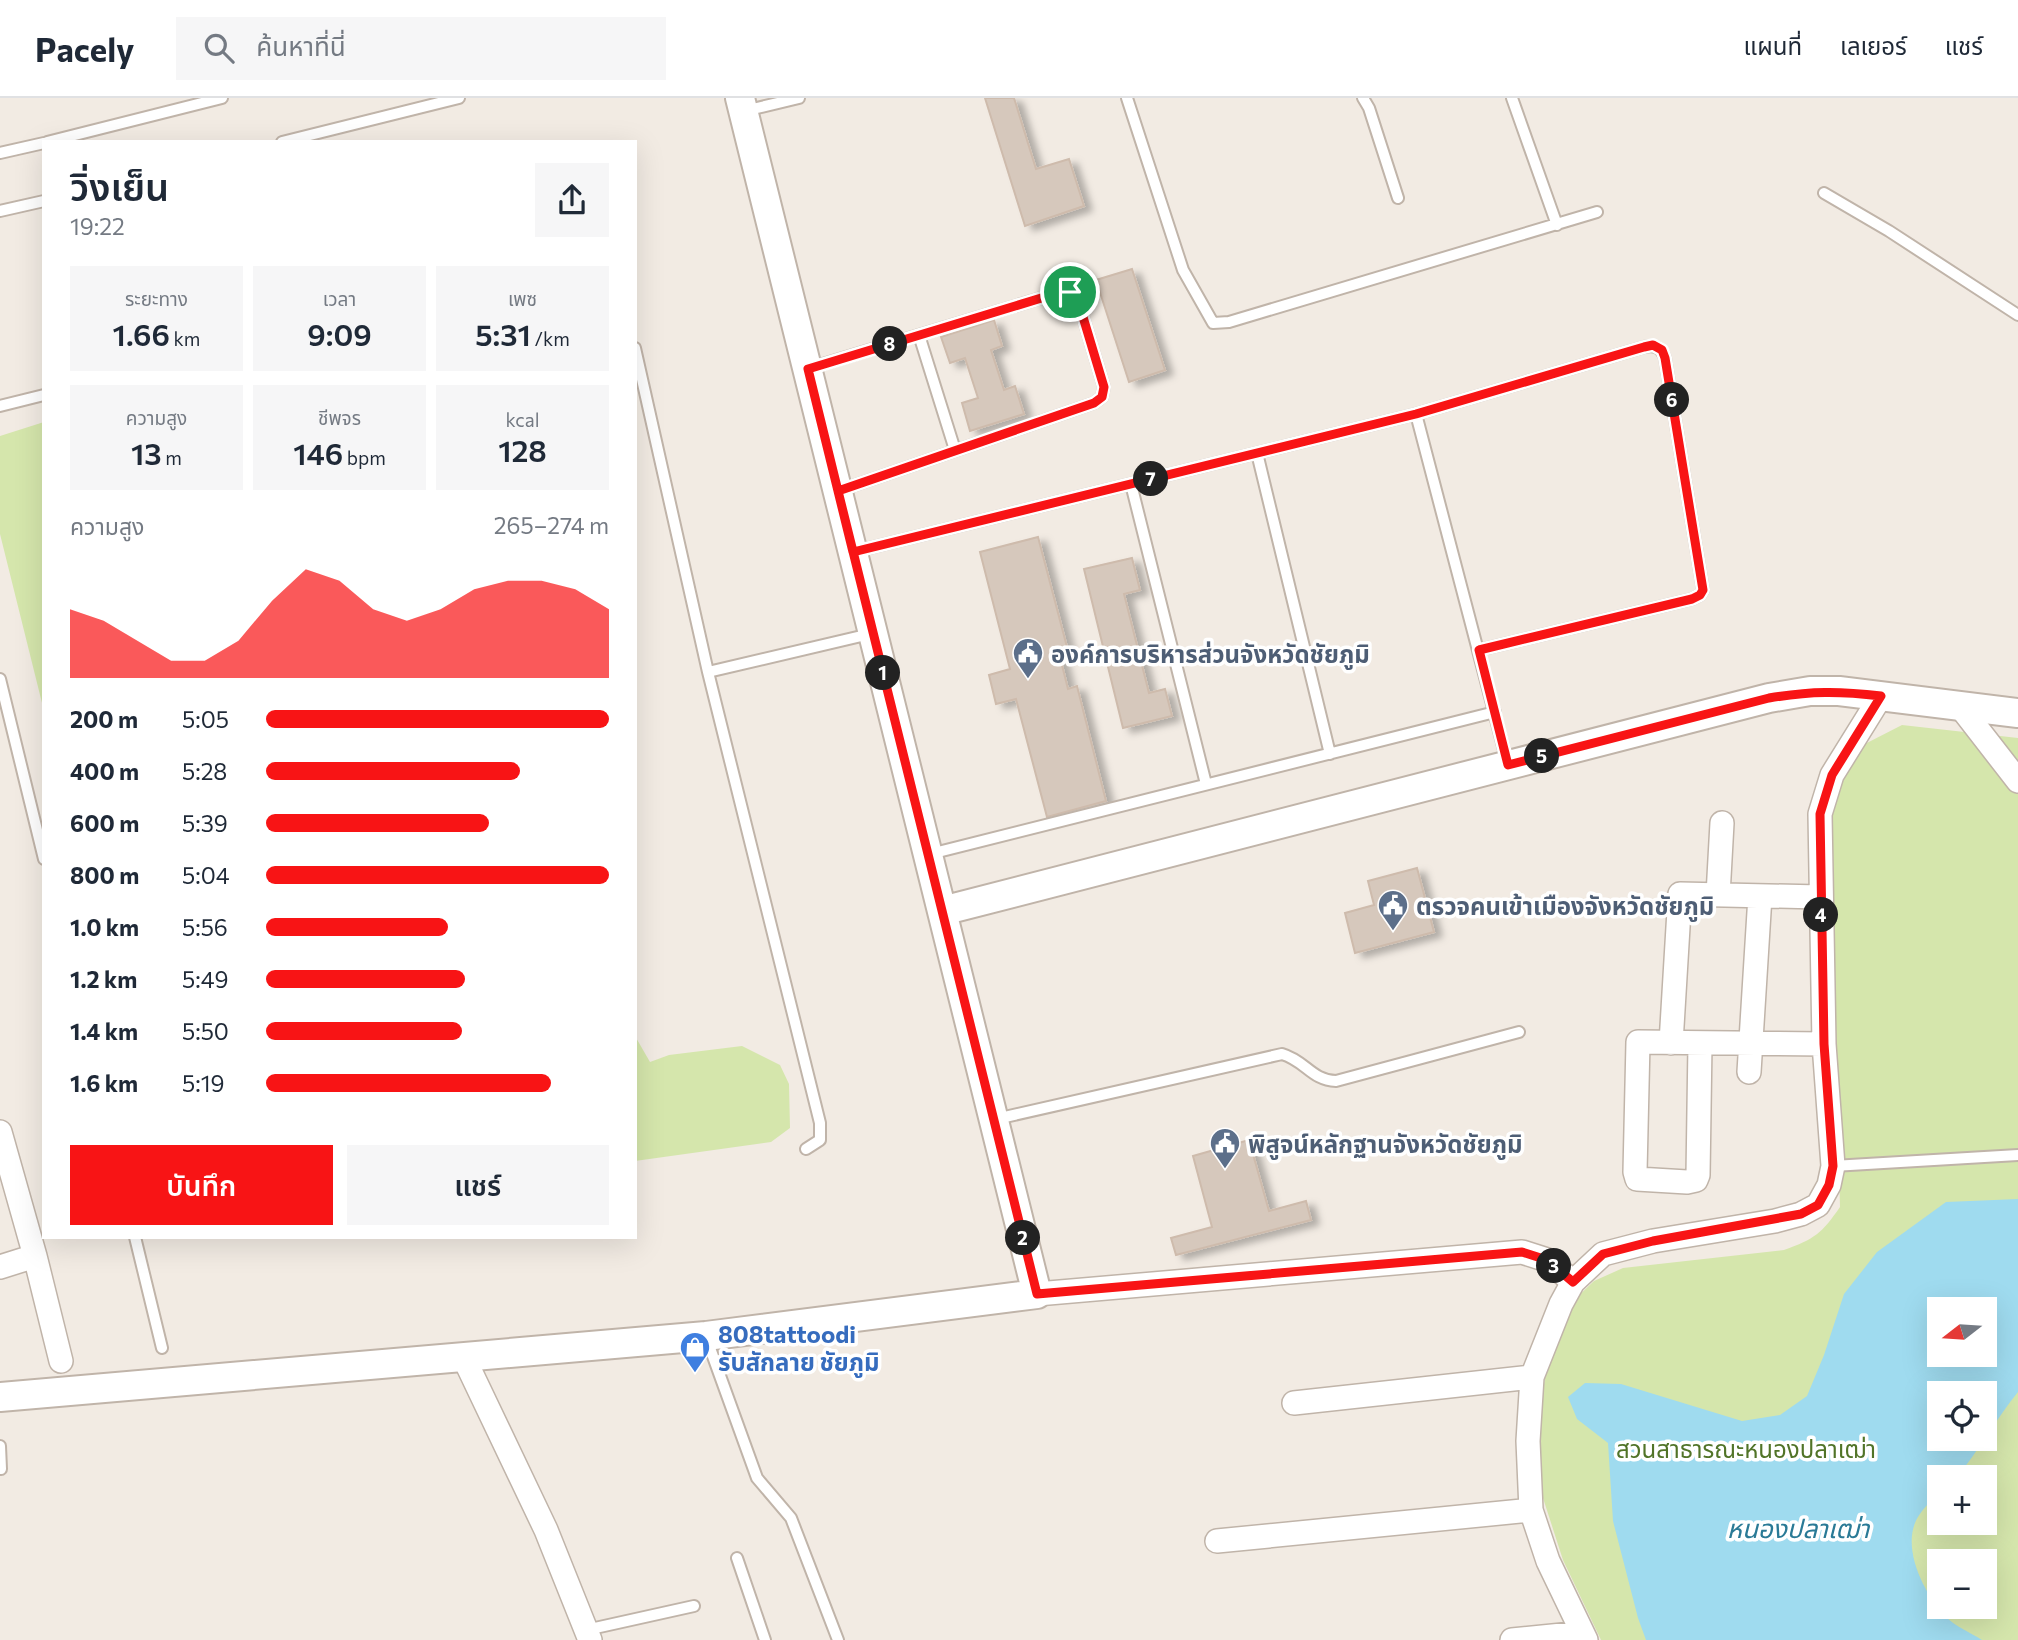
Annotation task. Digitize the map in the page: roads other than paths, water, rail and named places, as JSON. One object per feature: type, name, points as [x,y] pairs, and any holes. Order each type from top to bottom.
[{"type":"street","points":[[742,105],[1037,1294]]},
{"type":"street","points":[[942,911],[1769,698],[1820,691],[2018,713]]},
{"type":"street","points":[[1512,1640],[1584,1636],[1548,1561],[1531,1510],[1528,1441],[1532,1377],[1561,1304],[1573,1282],[1603,1254],[1653,1241],[1801,1214],[1818,1205],[1829,1185],[1833,1166],[1824,1044],[1820,814],[1832,775],[1881,696]]},
{"type":"street","points":[[1959,705],[2018,781]]},
{"type":"street","points":[[1718,895],[1722,823]]},
{"type":"street","points":[[1671,1043],[1680,894],[1820,897]]},
{"type":"street","points":[[1749,1072],[1760,896]]},
{"type":"street","points":[[1700,1044],[1696,1180],[1687,1182],[1637,1179],[1638,1042],[1824,1044]]},
{"type":"street","points":[[0,1132],[3,1158],[35,1256],[61,1362]]},
{"type":"street","points":[[0,1397],[706,1336],[1037,1294],[1522,1252],[1547,1260],[1573,1282]]},
{"type":"street","points":[[0,1266],[35,1256]]},
{"type":"street","points":[[464,1357],[546,1530],[588,1635]]},
{"type":"street","points":[[1294,1403],[1532,1377]]},
{"type":"street","points":[[1217,1541],[1531,1510]]},
{"type":"lane","points":[[53,140],[222,98]]},
{"type":"lane","points":[[290,140],[459,98]]},
{"type":"lane","points":[[742,105],[799,98]]},
{"type":"lane","points":[[1127,98],[1183,270],[1213,323],[1229,322],[1597,212]]},
{"type":"lane","points":[[1363,98],[1369,108],[1398,198]]},
{"type":"lane","points":[[1512,98],[1557,225]]},
{"type":"lane","points":[[0,153],[42,143]]},
{"type":"lane","points":[[1824,193],[1889,231],[2018,315]]},
{"type":"lane","points":[[0,211],[42,201]]},
{"type":"lane","points":[[808,369],[1061,292],[1070,292],[1077,297],[1104,387],[1102,397],[1094,403],[838,491]]},
{"type":"lane","points":[[919,335],[955,450]]},
{"type":"lane","points":[[853,552],[1416,414],[1644,347],[1653,345],[1662,350],[1703,590],[1700,595],[1479,650]]},
{"type":"lane","points":[[637,357],[708,672],[820,1123],[820,1140],[806,1149]]},
{"type":"lane","points":[[0,407],[42,396]]},
{"type":"lane","points":[[1416,414],[1508,765]]},
{"type":"lane","points":[[1257,453],[1330,754]]},
{"type":"lane","points":[[1131,484],[1206,784]]},
{"type":"lane","points":[[708,672],[873,633]]},
{"type":"lane","points":[[0,678],[42,851]]},
{"type":"lane","points":[[928,854],[1494,712]]},
{"type":"lane","points":[[993,1119],[1283,1054],[1293,1057],[1323,1081],[1336,1082],[1519,1032]]},
{"type":"lane","points":[[1833,1166],[2018,1155]]},
{"type":"lane","points":[[135,1239],[162,1348]]},
{"type":"lane","points":[[706,1336],[757,1478],[791,1518],[838,1640]]},
{"type":"lane","points":[[0,1446],[1,1469]]},
{"type":"lane","points":[[737,1558],[765,1640]]},
{"type":"lane","points":[[588,1635],[694,1606]]},
{"type":"water","name":"หนองปลาเฒ่า","points":[[2018,1199],[2018,1392],[1997,1420],[1997,1381],[1927,1381],[1927,1451],[1976,1451],[1966,1465],[1927,1465],[1927,1506],[1918,1517],[1912,1535],[1914,1560],[1927,1591],[1927,1619],[1949,1619],[1982,1640],[1646,1640],[1613,1521],[1608,1443],[1577,1419],[1568,1397],[1585,1383],[1621,1384],[1742,1421],[1780,1415],[1807,1396],[1844,1294],[1877,1252],[1946,1202]]},
{"type":"place","name":"องค์การบริหารส่วนจังหวัดชัยภูมิ","points":[[1028,680]]},
{"type":"place","name":"ตรวจคนเข้าเมืองจังหวัดชัยภูมิ","points":[[1393,932]]},
{"type":"place","name":"พิสูจน์หลักฐานจังหวัดชัยภูมิ","points":[[1225,1170]]},
{"type":"place","name":"808tattoodi รับสักลาย ชัยภูมิ","points":[[695,1374]]},
{"type":"park label","name":"สวนสาธารณะหนองปลาเฒ่า","points":[[1746,1448]]}]
